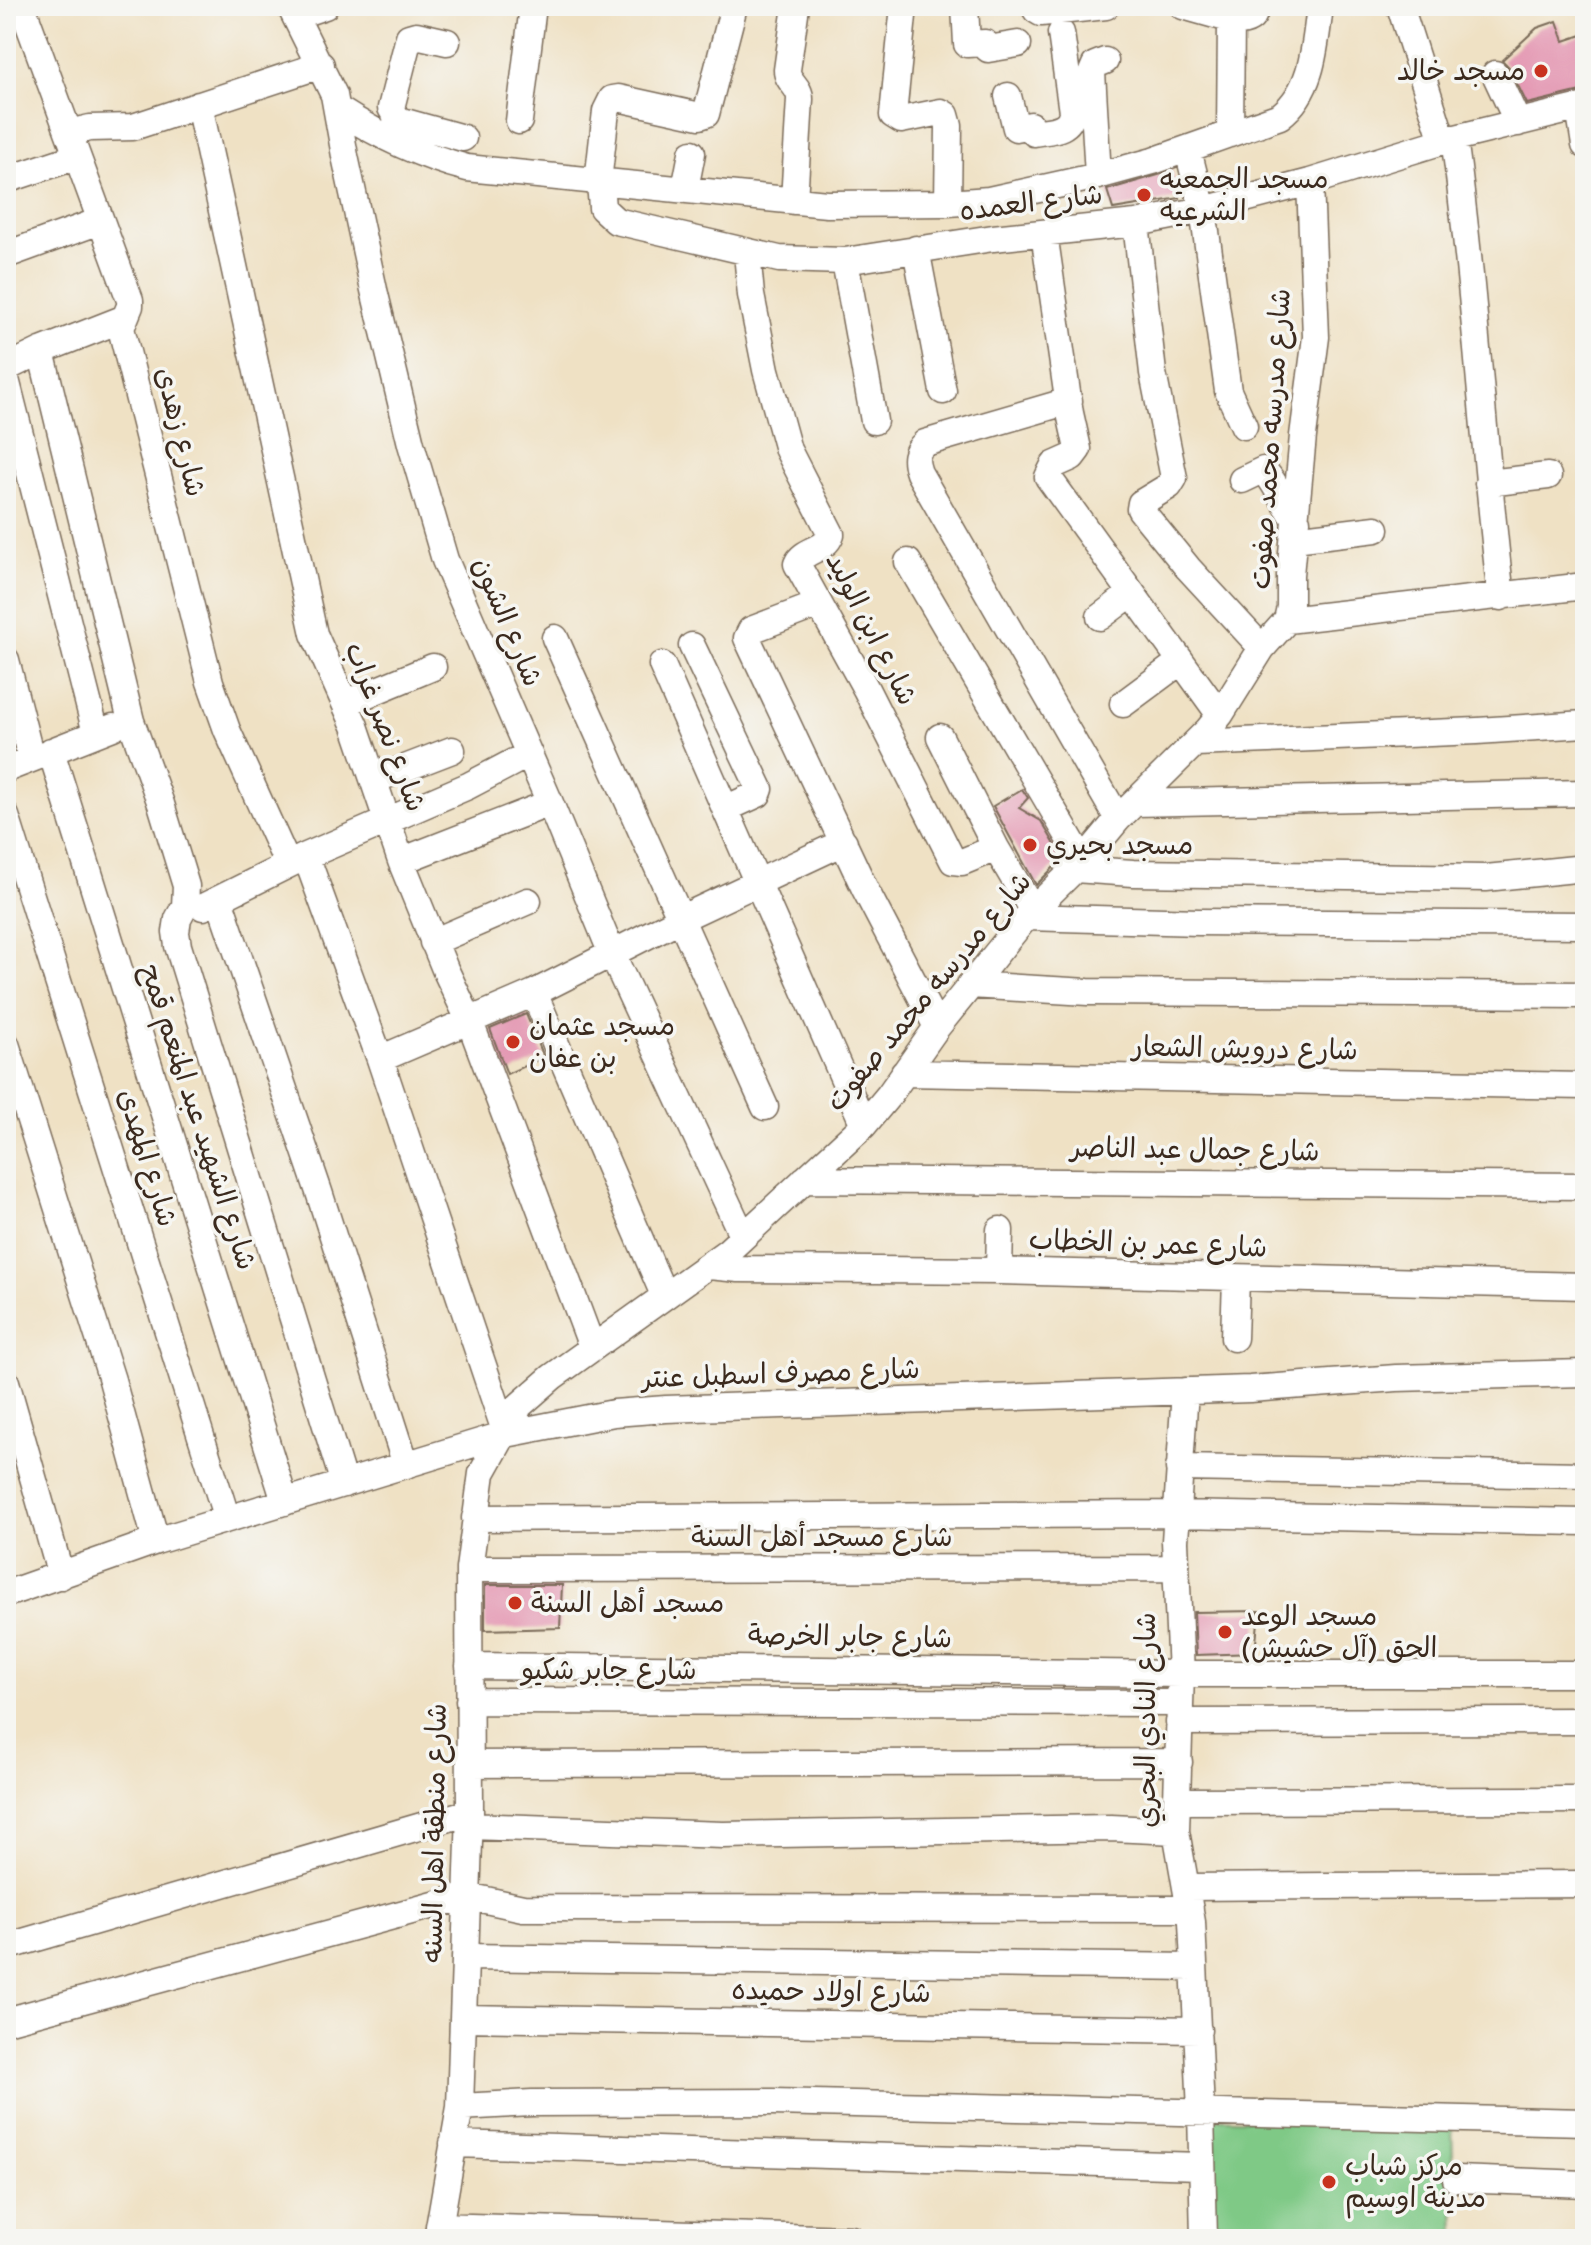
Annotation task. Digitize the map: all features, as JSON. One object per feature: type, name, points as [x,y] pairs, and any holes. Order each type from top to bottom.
[{"type":"street","points":[[293,11],[325,6]]},
{"type":"street","points":[[519,121],[533,6]]},
{"type":"street","points":[[794,201],[800,99],[799,89],[789,79],[787,70],[796,6]]},
{"type":"street","points":[[904,6],[893,115],[901,120],[941,112],[946,115],[949,126],[948,203]]},
{"type":"street","points":[[946,6],[959,9],[975,19],[988,49],[1018,44]]},
{"type":"street","points":[[1034,6],[1041,13],[1106,6]]},
{"type":"street","points":[[1183,6],[1247,21],[1253,17],[1256,6]]},
{"type":"street","name":"شارع العمده","points":[[339,110],[388,139],[430,157],[467,168],[827,204],[989,200],[1098,176],[1188,150],[1280,116],[1293,106],[1303,92],[1320,6]]},
{"type":"street","points":[[1400,6],[1448,140],[1468,253],[1501,597]]},
{"type":"street","points":[[599,182],[606,111],[612,99],[700,116],[706,114],[727,8]]},
{"type":"street","name":"شارع الشون","points":[[293,11],[321,65],[339,110],[345,156],[374,290],[421,483],[459,597],[529,754],[612,954],[743,1237]]},
{"type":"street","name":"شارع زهدى","points":[[25,14],[130,300],[121,328],[210,682],[227,730],[297,861],[380,1059],[506,1434]]},
{"type":"street","points":[[1230,134],[1231,19]]},
{"type":"street","points":[[1061,33],[1098,176]]},
{"type":"street","points":[[430,157],[451,134],[398,120],[391,108],[409,37],[416,35],[447,42]]},
{"type":"street","points":[[1008,96],[1015,127],[1031,125],[1034,133],[1064,127],[1083,111],[1095,65],[1105,61]]},
{"type":"street","points":[[6,180],[72,145],[90,128],[133,127],[321,65]]},
{"type":"street","points":[[1495,74],[1518,123]]},
{"type":"street","name":"شارع نصر غراب","points":[[199,105],[308,612],[322,655],[346,703],[433,942],[470,1022],[592,1347]]},
{"type":"street","points":[[1582,107],[1585,145]]},
{"type":"street","name":"شارع العمده","points":[[599,182],[602,208],[616,221],[779,259],[845,261],[993,238],[1136,223],[1203,210],[1310,182],[1448,140],[1582,107]]},
{"type":"street","points":[[1188,150],[1203,210],[1226,382],[1234,410],[1244,426]]},
{"type":"street","points":[[685,189],[692,153]]},
{"type":"street","name":"شارع مدرسه محمد صفوت","points":[[506,1434],[520,1405],[552,1377],[709,1266],[864,1125],[970,985],[1030,914],[1220,715],[1262,648],[1287,620],[1303,436],[1316,337],[1310,182]]},
{"type":"street","points":[[989,200],[993,238]]},
{"type":"street","points":[[6,255],[100,221]]},
{"type":"street","points":[[1136,223],[1153,373],[1174,478],[1169,486],[1141,503],[1140,509],[1188,568],[1262,648]]},
{"type":"street","points":[[1044,233],[1078,449],[1072,457],[1054,465],[1048,477],[1220,715]]},
{"type":"street","points":[[916,249],[943,391]]},
{"type":"street","name":"شارع ابن الوليد","points":[[747,253],[758,333],[788,450],[831,534],[825,545],[796,561],[882,719],[953,861],[962,862],[996,848]]},
{"type":"street","points":[[845,261],[874,421]]},
{"type":"street","points":[[6,368],[125,318]]},
{"type":"street","points":[[41,351],[131,721],[186,886],[176,932],[178,946],[344,1484]]},
{"type":"street","points":[[6,379],[96,733]]},
{"type":"street","points":[[1069,401],[925,443],[917,450],[915,462],[1126,811],[1585,793]]},
{"type":"street","points":[[1242,480],[1257,471],[1268,472],[1295,530],[1376,529]]},
{"type":"street","points":[[1488,483],[1548,476]]},
{"type":"street","points":[[908,562],[1079,865],[1133,873],[1486,878],[1585,868]]},
{"type":"street","points":[[1287,620],[1585,586]]},
{"type":"street","points":[[1100,617],[1132,593]]},
{"type":"street","points":[[819,604],[751,630],[747,638],[888,935],[937,1027]]},
{"type":"street","points":[[555,638],[765,1107]]},
{"type":"street","points":[[692,646],[760,789],[758,794],[725,809]]},
{"type":"street","name":"شارع الشهيد عبد المنعم قمح","points":[[6,660],[41,755],[285,1502]]},
{"type":"street","points":[[1123,704],[1181,661]]},
{"type":"street","points":[[662,665],[864,1125]]},
{"type":"street","points":[[346,703],[433,667]]},
{"type":"street","points":[[6,769],[131,721]]},
{"type":"street","points":[[1196,743],[1585,724]]},
{"type":"street","points":[[940,737],[1030,914],[1199,922],[1585,925]]},
{"type":"street","points":[[374,780],[452,750]]},
{"type":"street","points":[[182,912],[219,899],[468,786],[529,754]]},
{"type":"street","points":[[401,861],[550,803]]},
{"type":"street","name":"شارع المهدى","points":[[6,816],[227,1519]]},
{"type":"street","points":[[380,1059],[534,993],[682,918],[844,842]]},
{"type":"street","points":[[219,899],[319,1192],[406,1465]]},
{"type":"street","points":[[433,942],[528,901]]},
{"type":"street","points":[[970,985],[1088,992],[1585,995]]},
{"type":"street","points":[[534,993],[664,1295]]},
{"type":"street","points":[[6,1044],[112,1380],[156,1541]]},
{"type":"street","name":"شارع درويش الشعار","points":[[904,1073],[1585,1086]]},
{"type":"street","name":"شارع جمال عبد الناصر","points":[[804,1180],[1585,1186]]},
{"type":"street","points":[[999,1271],[1000,1230]]},
{"type":"street","name":"شارع عمر بن الخطاب","points":[[709,1266],[1585,1286]]},
{"type":"street","points":[[1234,1338],[1236,1279]]},
{"type":"street","name":"شارع مصرف اسطبل عنتر","points":[[6,1594],[156,1541],[506,1434],[614,1413],[1185,1391],[1396,1378],[1585,1373]]},
{"type":"street","points":[[6,1382],[61,1576]]},
{"type":"street","name":"شارع النادي البحري","points":[[1185,1391],[1176,1514],[1181,1674],[1176,1831],[1189,1898],[1194,1967],[1204,2239]]},
{"type":"street","name":"شارع منطقة اهل السنه","points":[[438,2232],[460,2107],[470,1819],[469,1569],[482,1473],[506,1434]]},
{"type":"street","points":[[1179,1468],[1585,1475]]},
{"type":"street","points":[[475,1518],[1176,1514],[1585,1522]]},
{"type":"street","name":"شارع مسجد أهل السنة","points":[[469,1569],[1176,1568]]},
{"type":"street","name":"شارع جابر الخرصة","points":[[469,1666],[1181,1674],[1585,1674]]},
{"type":"street","name":"شارع جابر شكيو","points":[[469,1701],[1585,1721]]},
{"type":"street","points":[[470,1764],[1179,1762]]},
{"type":"street","points":[[1177,1801],[1585,1800]]},
{"type":"street","points":[[6,1947],[470,1819],[723,1835],[1111,1828],[1176,1831]]},
{"type":"street","points":[[6,2021],[467,1896],[523,1908],[1189,1898],[1585,1884]]},
{"type":"street","points":[[465,1957],[1194,1967]]},
{"type":"street","name":"شارع اولاد حميده","points":[[463,2018],[1198,2030]]},
{"type":"street","points":[[460,2107],[532,2103],[773,2102],[1585,2122]]},
{"type":"street","points":[[453,2144],[1201,2166]]},
{"type":"street","points":[[1456,2179],[1585,2184]]},
{"type":"street","points":[[438,2232],[851,2239]]},
{"type":"green space","name":"مركز شباب مدينة اوسيم","points":[[1203,2118],[1452,2125],[1455,2239],[1207,2239]]},
{"type":"building","name":"مسجد خالد","points":[[1557,21],[1564,41],[1585,34],[1585,90],[1527,104],[1509,67],[1502,60],[1537,28]]},
{"type":"building","points":[[1172,171],[1180,198],[1113,209],[1107,190]]},
{"type":"building","name":"مسجد بحيري","points":[[1022,789],[1028,798],[1019,808],[1041,821],[1063,858],[1036,885],[993,806]]},
{"type":"building","points":[[526,1014],[544,1057],[507,1074],[490,1029]]},
{"type":"building","name":"مسجد أهل السنة","points":[[485,1585],[562,1585],[560,1628],[485,1630]]},
{"type":"building","name":"مسجد الوعد الحق (آل حشيش)","points":[[1259,1611],[1255,1653],[1196,1655],[1194,1612]]},
{"type":"place","name":"مسجد خالد","points":[[1541,71]]},
{"type":"place","name":"مسجد الجمعيه الشرعيه","points":[[1144,195]]},
{"type":"place","name":"مسجد بحيري","points":[[1030,845]]},
{"type":"place","name":"مسجد عثمان بن عفان","points":[[513,1042]]},
{"type":"place","name":"مسجد أهل السنة","points":[[515,1603]]},
{"type":"place","name":"مسجد الوعد الحق (آل حشيش)","points":[[1225,1632]]},
{"type":"place","name":"مركز شباب مدينة اوسيم","points":[[1329,2182]]}]
